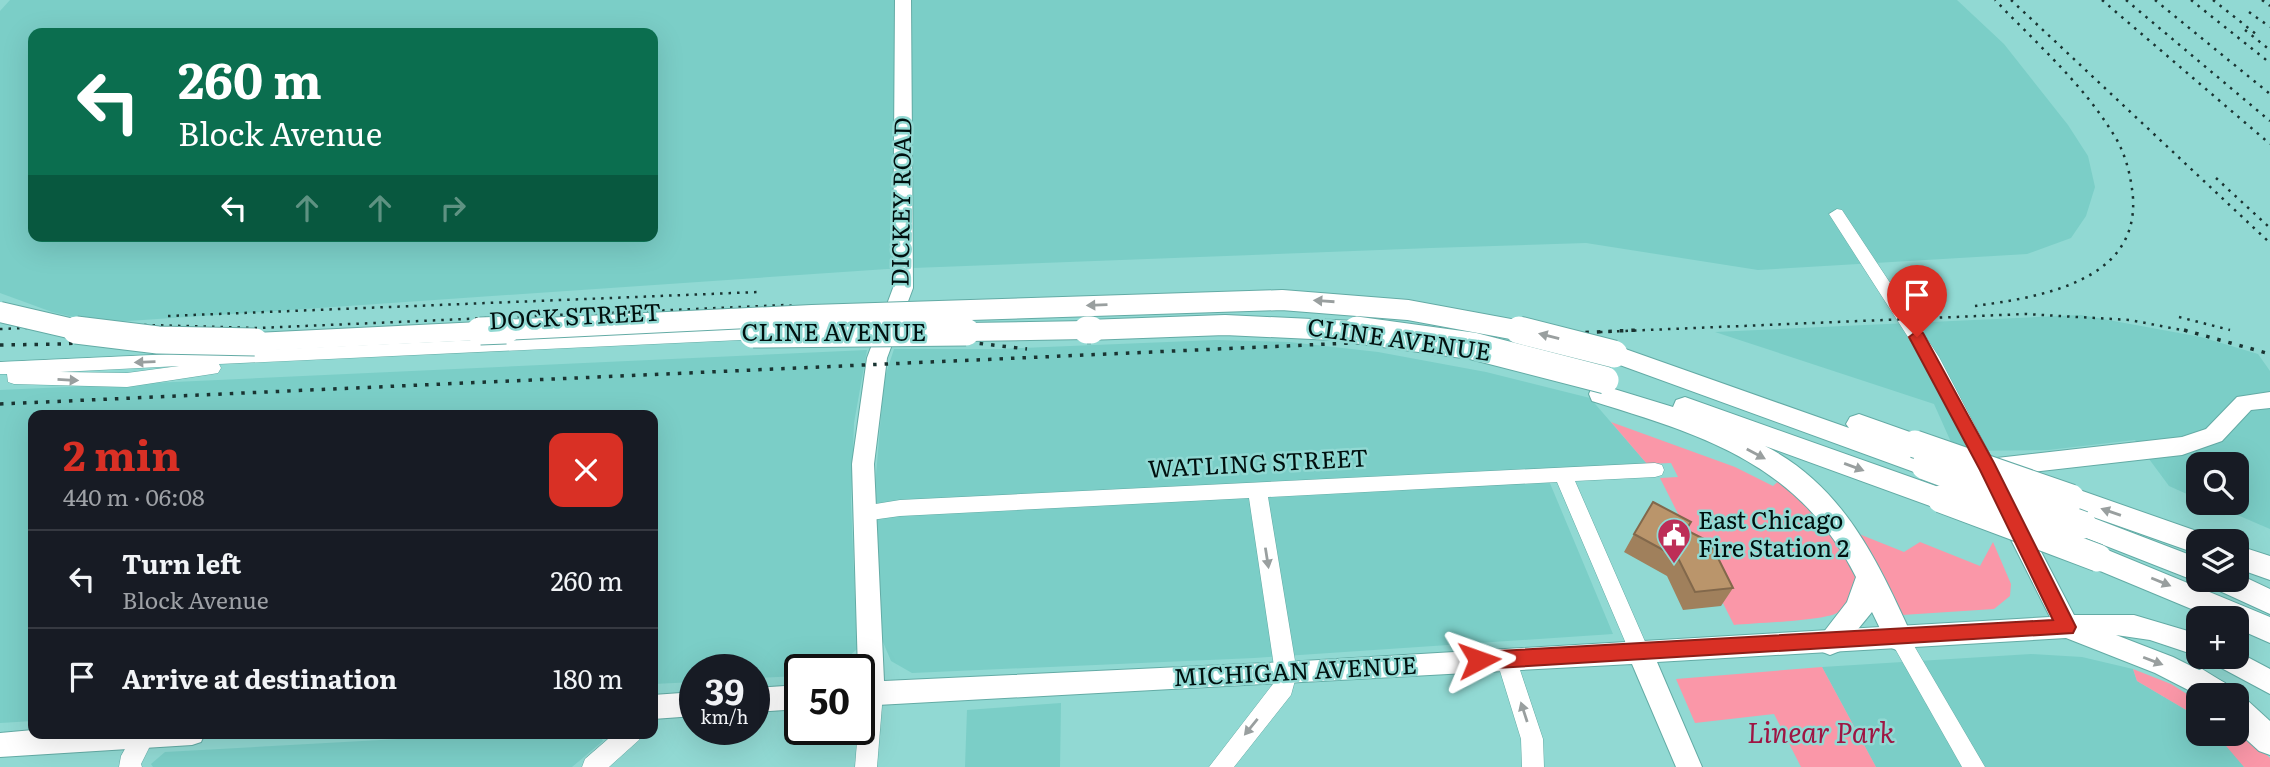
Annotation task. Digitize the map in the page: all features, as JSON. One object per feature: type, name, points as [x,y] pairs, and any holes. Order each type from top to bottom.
[{"type":"highway","name":"CLINE AVENUE","points":[[0,312],[41,324],[107,337],[259,349],[480,331],[881,313],[1304,300],[1378,306],[1513,327],[1614,354],[1920,455],[2083,525],[2186,565]]},
{"type":"highway","name":"CLINE AVENUE","points":[[480,331],[521,335],[1087,330],[1268,334],[1380,344],[1603,387]]},
{"type":"highway","points":[[1603,387],[1778,439],[2196,596],[2270,630]]},
{"type":"highway","points":[[1603,387],[1736,444],[1784,471],[1811,492],[1838,522],[1899,638]]},
{"type":"highway","points":[[1920,455],[2071,498],[2186,538]]},
{"type":"highway","points":[[2249,561],[2270,568]]},
{"type":"highway","points":[[1830,642],[1859,609],[1869,578]]},
{"type":"highway","points":[[2249,586],[2270,592]]},
{"type":"highway","points":[[2249,592],[2270,602]]},
{"type":"highway","points":[[2249,722],[2270,741]]},
{"type":"main road","name":"DICKEY ROAD","points":[[872,654],[867,619],[863,464],[877,358],[901,298],[904,278],[903,0]]},
{"type":"main road","points":[[2195,683],[2067,627],[1988,468],[2182,446],[2214,435],[2245,403],[2270,400]]},
{"type":"main road","name":"MICHIGAN AVENUE","points":[[875,693],[1640,653],[2067,627],[2098,622],[2134,624],[2186,641]]},
{"type":"main road","points":[[1640,653],[1689,767]]},
{"type":"main road","points":[[2246,669],[2270,682]]},
{"type":"main road","points":[[658,709],[679,706]]},
{"type":"main road","points":[[2249,712],[2270,726]]},
{"type":"main road","points":[[0,745],[96,739]]},
{"type":"street","points":[[1836,214],[1933,362],[1988,468]]},
{"type":"street","name":"DOCK STREET","points":[[0,368],[259,349],[890,327]]},
{"type":"street","name":"DOCK STREET","points":[[0,377],[127,380],[195,372],[259,349]]},
{"type":"street","name":"WATLING STREET","points":[[864,513],[912,508],[1655,470]]},
{"type":"street","points":[[1563,475],[1640,653]]},
{"type":"street","points":[[1220,767],[1283,688],[1286,673],[1257,491]]},
{"type":"street","points":[[1899,638],[1974,767]]},
{"type":"street","points":[[1506,658],[1532,739],[1534,767]]},
{"type":"street","points":[[131,767],[129,764],[142,739]]},
{"type":"street","points":[[593,767],[624,739]]},
{"type":"street","points":[[866,745],[866,767]]},
{"type":"shaded area","points":[[10,0],[1957,0],[2004,44],[2068,125],[2088,156],[2095,187],[2086,216],[2071,238],[2027,254],[1758,270],[1586,243],[887,269],[99,323],[52,312],[0,293],[0,11]]},
{"type":"shaded area","points":[[2081,315],[2201,337],[2258,354],[2270,371],[2270,529],[2237,515],[2249,515],[2249,452],[2186,452],[2186,494],[2169,486],[2135,440],[2048,450],[1955,451],[1934,404],[1715,332]]},
{"type":"shaded area","points":[[1216,340],[1289,342],[1378,352],[1486,372],[1590,398],[1647,464],[1544,469],[1613,634],[1254,658],[912,673],[891,661],[883,642],[874,499],[884,380],[894,349],[1000,349]]},
{"type":"shaded area","points":[[867,350],[854,423],[851,502],[857,649],[852,654],[784,654],[784,677],[770,677],[770,654],[679,654],[679,683],[658,684],[658,410],[28,410],[28,721],[0,723],[0,390]]},
{"type":"shaded area","points":[[2031,654],[2082,657],[2133,669],[2137,681],[2186,710],[2186,746],[2228,746],[2244,767],[1876,767],[1822,667]]},
{"type":"shaded area","points":[[1061,703],[1060,767],[965,767],[967,710]]},
{"type":"shaded area","points":[[399,739],[603,741],[572,767],[153,767],[151,764],[165,752]]},
{"type":"green space","points":[[1611,422],[1735,467],[1773,486],[1782,478],[1826,523],[1840,543],[1851,563],[1856,582],[1852,599],[1837,613],[1829,616],[1734,625],[1660,478],[1678,477],[1671,463],[1647,464]]},
{"type":"green space","points":[[1849,530],[1904,552],[1920,542],[1980,566],[1993,542],[2011,584],[2010,596],[1994,609],[1902,615],[1892,607]]},
{"type":"green space","name":"Linear Park","points":[[1822,667],[1876,767],[1801,767],[1774,714],[1695,723],[1676,679]]},
{"type":"green space","points":[[2133,669],[2171,684],[2186,693],[2186,710],[2137,681]]},
{"type":"green space","points":[[2249,738],[2270,758],[2270,767],[2244,767],[2226,746],[2249,746]]},
{"type":"building","points":[[1653,502],[1691,522],[1686,530],[1710,542],[1733,588],[1695,592],[1678,558],[1634,534]]},
{"type":"railway","points":[[1975,306],[2055,290],[2102,267],[2120,249],[2130,226],[2133,198],[2124,155],[2100,114],[2057,63],[1995,0]]},
{"type":"railway","points":[[2011,0],[2270,243]]},
{"type":"railway","points":[[2102,0],[2270,144]]},
{"type":"railway","points":[[2126,0],[2270,121]]},
{"type":"railway","points":[[2155,0],[2270,94]]},
{"type":"railway","points":[[2191,0],[2270,63]]},
{"type":"railway","points":[[2213,0],[2256,34]]},
{"type":"railway","points":[[2262,0],[2270,6]]},
{"type":"railway","points":[[2249,12],[2270,27]]},
{"type":"railway","points":[[2245,30],[2270,50]]},
{"type":"railway","points":[[2216,178],[2270,228]]},
{"type":"railway","points":[[168,316],[758,292]]},
{"type":"railway","points":[[115,324],[259,328],[786,305],[847,314],[919,332]]},
{"type":"railway","points":[[1600,332],[2025,314],[2130,320],[2189,331]]},
{"type":"railway","points":[[2179,317],[2230,330]]},
{"type":"railway","points":[[110,324],[115,324]]},
{"type":"railway","points":[[0,329],[115,324]]},
{"type":"railway","points":[[912,330],[967,342],[1027,349]]},
{"type":"railway","points":[[0,404],[1639,330]]},
{"type":"railway","points":[[2184,330],[2189,331]]},
{"type":"railway","points":[[2189,331],[2270,354]]},
{"type":"railway","points":[[0,345],[64,344],[178,334]]},
{"type":"place","name":"East Chicago Fire Station 2","points":[[1674,565]]},
{"type":"route","points":[[1479,660],[2067,627],[1988,468],[1933,362],[1917,337]]}]
